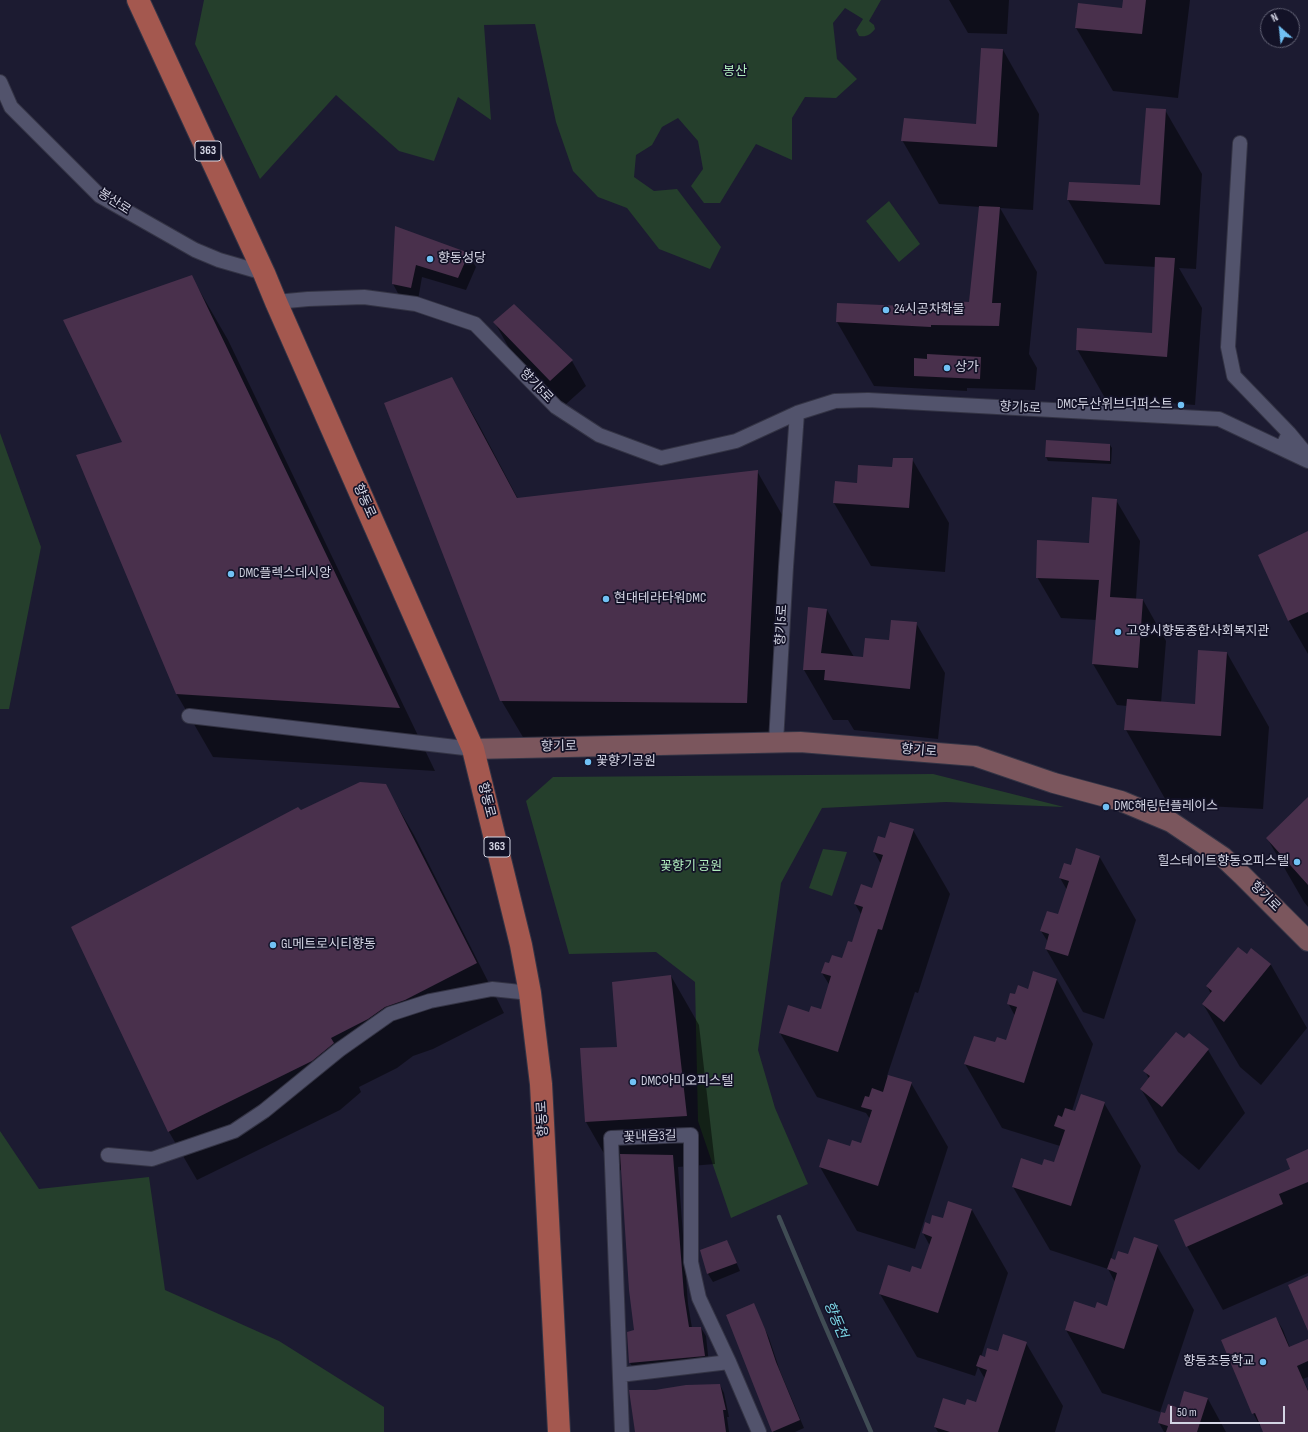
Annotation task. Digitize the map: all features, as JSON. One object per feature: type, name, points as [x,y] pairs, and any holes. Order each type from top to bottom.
[{"type":"main road","name":"363","points":[[138,0],[276,302]]},
{"type":"main road","name":"향동로","points":[[276,302],[473,749],[521,945],[530,993],[541,1084],[559,1432]]},
{"type":"main road","name":"향기로","points":[[473,749],[776,742],[854,746],[975,756],[1054,783],[1120,801],[1171,822],[1223,857],[1308,941]]},
{"type":"street","name":"봉산로","points":[[0,82],[11,107],[100,196],[194,250],[219,260],[264,274]]},
{"type":"street","points":[[1240,143],[1228,347],[1234,376],[1289,433],[1308,456]]},
{"type":"street","name":"향기5로","points":[[276,302],[364,297],[416,304],[474,324],[556,407],[599,435],[660,458],[736,441],[796,413],[835,401],[868,400],[1218,418],[1308,461]]},
{"type":"street","name":"향기5로","points":[[776,742],[796,413]]},
{"type":"street","points":[[1282,448],[1289,433]]},
{"type":"street","points":[[189,716],[473,749]]},
{"type":"street","points":[[108,1154],[152,1159],[234,1131],[264,1111],[339,1050],[390,1014],[430,1001],[492,989],[530,993]]},
{"type":"street","name":"꽃내음3길","points":[[622,1432],[611,1138],[691,1135],[691,1262],[699,1298],[729,1362],[759,1432]]},
{"type":"street","points":[[620,1374],[729,1362]]},
{"type":"green space","name":"봉산","points":[[204,0],[881,0],[869,21],[874,25],[875,29],[868,35],[859,36],[856,30],[863,19],[845,8],[833,23],[837,59],[857,79],[836,98],[805,97],[792,118],[792,160],[756,144],[720,203],[704,203],[691,186],[703,169],[698,141],[678,118],[662,127],[652,145],[636,155],[634,177],[654,191],[677,189],[721,247],[710,269],[659,249],[627,208],[598,197],[573,171],[556,122],[535,24],[484,25],[491,120],[458,97],[434,161],[399,151],[336,95],[260,179],[195,44]]},
{"type":"green space","points":[[889,201],[920,244],[899,262],[866,221]]},
{"type":"green space","points":[[0,433],[41,547],[9,709],[0,709]]},
{"type":"green space","name":"꽃향기 공원","points":[[933,774],[1064,807],[946,802],[822,808],[781,883],[758,1050],[775,1108],[808,1184],[731,1218],[698,1121],[695,982],[656,952],[569,954],[526,801],[553,777]]},
{"type":"green space","points":[[823,849],[847,852],[832,896],[809,888]]},
{"type":"green space","points":[[0,1131],[39,1189],[149,1177],[165,1290],[279,1341],[384,1407],[384,1432],[0,1432]]},
{"type":"building","points":[[1123,0],[1146,0],[1142,34],[1075,28],[1078,3],[1122,8]]},
{"type":"building","points":[[981,48],[1003,49],[997,147],[901,141],[904,118],[976,124]]},
{"type":"building","points":[[1146,108],[1166,109],[1160,205],[1067,200],[1069,182],[1140,185]]},
{"type":"building","points":[[979,206],[1000,207],[992,303],[1001,303],[999,326],[931,325],[931,327],[836,322],[837,303],[950,308],[950,301],[969,302]]},
{"type":"building","name":"향동성당","points":[[395,226],[469,253],[458,278],[416,265],[411,288],[392,284]]},
{"type":"building","points":[[1155,257],[1175,258],[1167,357],[1076,350],[1077,328],[1152,333]]},
{"type":"building","name":"DMC플렉스데시앙","points":[[192,275],[400,708],[176,694],[76,455],[122,442],[63,320]]},
{"type":"building","points":[[514,304],[573,360],[550,381],[493,322]]},
{"type":"building","name":"상가","points":[[927,354],[981,357],[980,379],[914,376],[914,358],[927,359]]},
{"type":"building","name":"현대테라타워DMC","points":[[452,377],[517,498],[758,470],[747,703],[500,701],[384,403]]},
{"type":"building","points":[[1046,440],[1110,444],[1110,461],[1045,457]]},
{"type":"building","points":[[893,458],[913,458],[909,508],[833,503],[835,481],[857,483],[858,465],[892,467]]},
{"type":"building","points":[[1092,497],[1117,499],[1110,597],[1143,599],[1138,668],[1092,664],[1099,580],[1036,578],[1037,540],[1089,543]]},
{"type":"building","points":[[1308,531],[1308,612],[1288,621],[1258,555]]},
{"type":"building","points":[[808,607],[827,609],[821,653],[863,657],[865,638],[889,640],[891,620],[917,622],[910,689],[824,680],[825,670],[803,670]]},
{"type":"building","points":[[1198,650],[1227,652],[1221,736],[1124,730],[1127,699],[1195,704]]},
{"type":"building","name":"GL메트로시티향동","points":[[360,782],[386,784],[477,963],[405,1000],[385,1007],[368,1019],[331,1038],[334,1043],[312,1061],[168,1132],[71,927],[298,807],[301,810]]},
{"type":"building","name":"힐스테이트향동오피스텔","points":[[1308,797],[1308,885],[1266,838]]},
{"type":"building","points":[[890,822],[914,829],[882,930],[878,929],[838,1052],[779,1033],[788,1005],[809,1012],[811,1006],[821,1009],[831,976],[821,973],[825,962],[829,963],[832,955],[842,958],[848,941],[852,942],[863,907],[854,904],[861,884],[872,888],[883,855],[873,852],[878,836],[885,838]]},
{"type":"building","points":[[1076,848],[1100,856],[1068,956],[1045,949],[1049,934],[1040,931],[1047,911],[1058,914],[1069,881],[1059,878],[1064,863],[1071,865]]},
{"type":"building","points":[[1238,947],[1247,954],[1251,948],[1271,964],[1224,1022],[1202,1004],[1212,991],[1206,986]]},
{"type":"building","points":[[1033,971],[1057,979],[1024,1083],[964,1064],[974,1036],[995,1042],[997,1037],[1006,1040],[1017,1007],[1007,1004],[1010,993],[1015,994],[1018,985],[1028,989]]},
{"type":"building","name":"DMC아미오피스텔","points":[[671,975],[687,1116],[585,1122],[580,1048],[617,1047],[612,982]]},
{"type":"building","points":[[1176,1032],[1184,1038],[1189,1033],[1209,1049],[1162,1107],[1140,1089],[1150,1076],[1143,1071]]},
{"type":"building","points":[[888,1075],[912,1082],[878,1186],[819,1167],[828,1139],[850,1146],[852,1140],[861,1143],[872,1110],[861,1107],[865,1096],[869,1097],[872,1088],[883,1092]]},
{"type":"building","points":[[1081,1094],[1105,1102],[1071,1206],[1012,1187],[1021,1158],[1042,1165],[1044,1159],[1054,1162],[1065,1130],[1054,1126],[1058,1115],[1062,1117],[1065,1108],[1075,1111]]},
{"type":"building","points":[[1308,1149],[1308,1182],[1279,1194],[1283,1204],[1186,1247],[1174,1220],[1290,1169],[1286,1159]]},
{"type":"building","points":[[620,1154],[673,1155],[684,1295],[689,1327],[701,1327],[705,1356],[629,1363],[627,1332],[634,1330],[629,1290]]},
{"type":"building","points":[[948,1201],[972,1209],[938,1313],[879,1294],[888,1265],[910,1272],[912,1266],[921,1269],[932,1237],[922,1233],[925,1222],[930,1224],[932,1215],[943,1218]]},
{"type":"building","points":[[1134,1237],[1158,1245],[1124,1349],[1065,1330],[1074,1301],[1095,1308],[1097,1302],[1107,1306],[1117,1273],[1107,1269],[1111,1258],[1115,1260],[1118,1251],[1128,1254]]},
{"type":"building","points":[[727,1240],[737,1263],[707,1274],[700,1250]]},
{"type":"building","points":[[1308,1276],[1308,1331],[1288,1285]]},
{"type":"building","points":[[754,1303],[800,1420],[772,1432],[726,1315]]},
{"type":"building","points":[[1276,1317],[1289,1347],[1308,1339],[1308,1361],[1297,1366],[1308,1391],[1308,1432],[1263,1432],[1255,1413],[1252,1414],[1221,1340]]},
{"type":"building","points":[[1003,1334],[1027,1342],[998,1432],[950,1432],[934,1427],[943,1398],[965,1405],[967,1399],[976,1402],[987,1370],[976,1366],[980,1355],[985,1357],[987,1348],[998,1351]]},
{"type":"building","points":[[720,1384],[726,1410],[723,1410],[726,1432],[635,1432],[629,1390],[655,1390],[686,1385]]},
{"type":"building","points":[[1184,1391],[1208,1398],[1197,1432],[1166,1432],[1168,1426],[1158,1423],[1161,1412],[1165,1413],[1168,1404],[1179,1408]]},
{"type":"waterway","name":"향동천","points":[[779,1217],[871,1432]]},
{"type":"place","name":"향동성당","points":[[430,259]]},
{"type":"place","name":"24시공차화물","points":[[886,310]]},
{"type":"place","name":"상가","points":[[947,368]]},
{"type":"place","name":"DMC두산위브더퍼스트","points":[[1181,405]]},
{"type":"place","name":"DMC플렉스데시앙","points":[[231,574]]},
{"type":"place","name":"현대테라타워DMC","points":[[606,599]]},
{"type":"place","name":"고양시향동종합사회복지관","points":[[1118,632]]},
{"type":"place","name":"꽃향기공원","points":[[588,762]]},
{"type":"place","name":"DMC해링턴플레이스","points":[[1106,807]]},
{"type":"place","name":"힐스테이트향동오피스텔","points":[[1297,862]]},
{"type":"place","name":"GL메트로시티향동","points":[[273,945]]},
{"type":"place","name":"DMC아미오피스텔","points":[[633,1082]]},
{"type":"place","name":"향동초등학교","points":[[1263,1362]]}]
